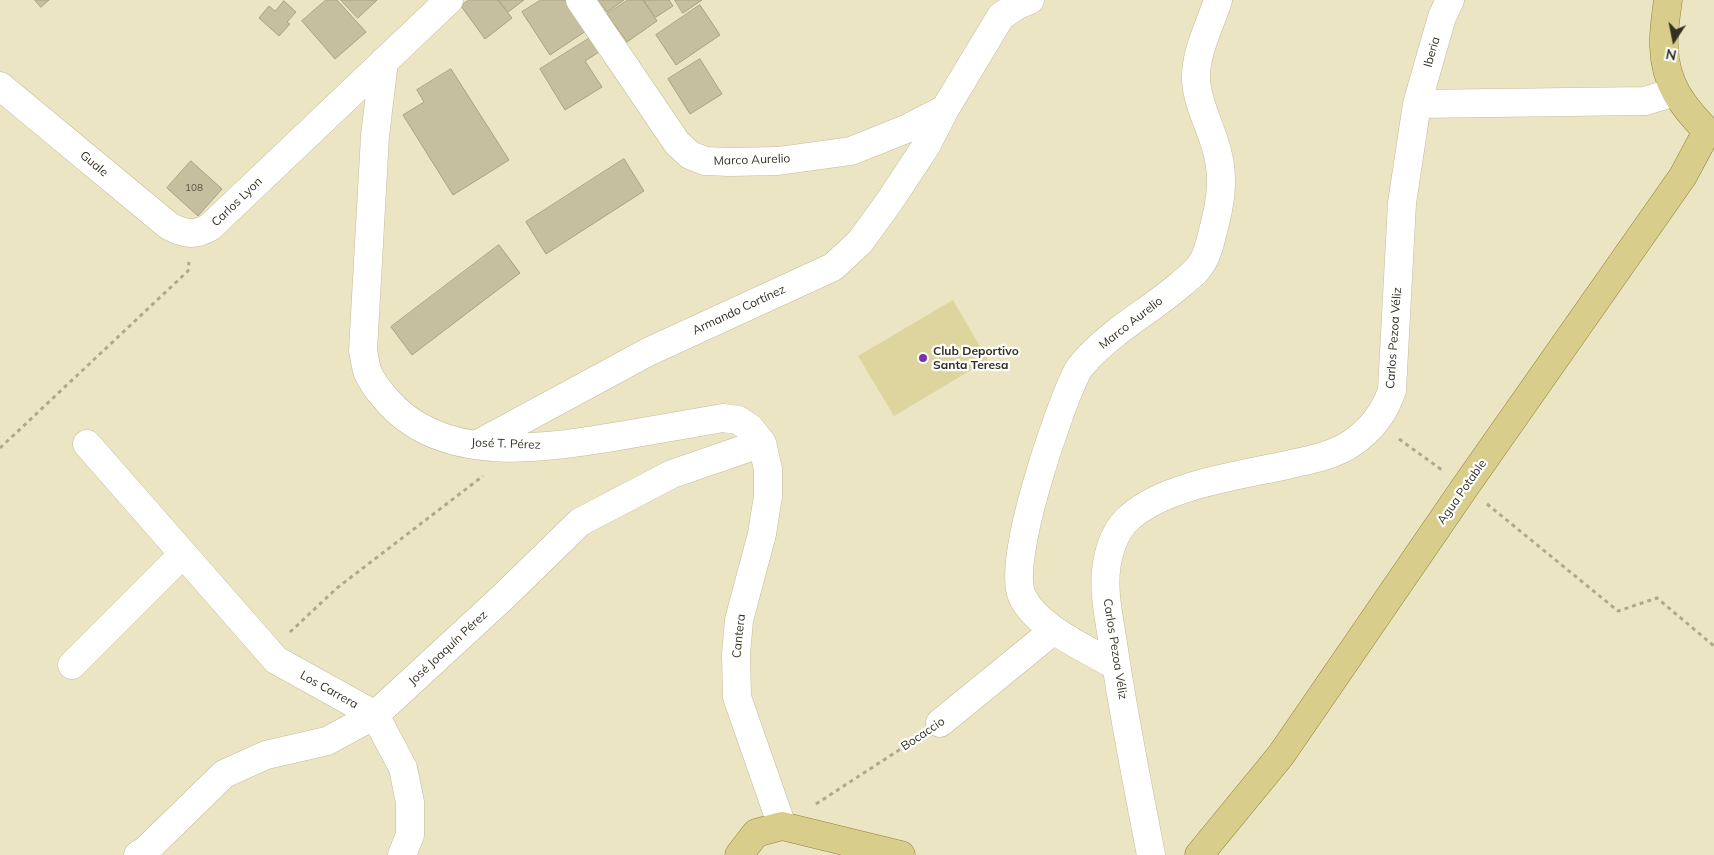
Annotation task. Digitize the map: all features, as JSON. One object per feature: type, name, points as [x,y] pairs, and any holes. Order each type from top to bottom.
[{"type":"main road","points":[[1668,0],[1664,46],[1667,72],[1675,92],[1692,116],[1712,128]]},
{"type":"main road","name":"Agua Potable","points":[[1199,855],[1281,755],[1465,487],[1683,176],[1712,128]]},
{"type":"main road","points":[[739,855],[756,833],[782,826],[901,855]]},
{"type":"street","name":"Carlos Lyon","points":[[191,234],[202,232],[210,227],[449,0]]},
{"type":"street","name":"Marco Aurelio","points":[[580,0],[677,143],[690,155],[704,161],[778,161],[851,151],[906,129],[945,109]]},
{"type":"street","points":[[945,109],[1001,16],[1016,6],[1030,0]]},
{"type":"street","name":"Marco Aurelio","points":[[1116,666],[1054,630],[1031,610],[1021,594],[1018,580],[1023,534],[1049,446],[1077,372],[1088,358],[1113,335],[1166,297],[1196,271],[1203,261],[1219,212],[1222,185],[1220,159],[1200,103],[1196,81],[1198,61],[1218,0]]},
{"type":"street","name":"Iberia","points":[[1417,104],[1442,18],[1450,0]]},
{"type":"street","name":"José T. Pérez","points":[[384,61],[375,136],[363,351],[368,373],[378,390],[391,406],[406,419],[434,434],[449,440],[475,445],[522,447],[577,443],[723,418],[738,420],[750,428],[762,444]]},
{"type":"street","name":"Guale","points":[[0,86],[169,226],[180,232],[191,234]]},
{"type":"street","points":[[1417,104],[1645,101],[1675,92]]},
{"type":"street","name":"Carlos Pezoa Véliz","points":[[1151,855],[1116,666],[1106,595],[1106,565],[1112,542],[1130,517],[1170,493],[1318,458],[1351,443],[1376,422],[1386,406],[1392,390],[1402,203],[1417,104]]},
{"type":"street","name":"Armando Cortínez","points":[[475,445],[648,352],[833,267],[860,242],[889,202],[926,146],[945,109]]},
{"type":"street","name":"Los Carrera","points":[[87,444],[276,660],[376,715]]},
{"type":"street","name":"José Joaquín Pérez","points":[[138,855],[146,850],[224,774],[266,755],[326,741],[376,715],[580,522],[672,474],[762,444]]},
{"type":"street","name":"Cantera","points":[[762,444],[768,469],[768,496],[762,534],[739,620],[736,654],[737,697],[782,826]]},
{"type":"street","points":[[72,665],[183,554]]},
{"type":"street","name":"Bocaccio","points":[[940,723],[1054,630]]},
{"type":"street","points":[[376,715],[403,768],[410,802],[410,836],[402,855]]},
{"type":"path","points":[[0,448],[188,271],[191,234]]},
{"type":"path","points":[[1376,422],[1465,487],[1618,611],[1657,598],[1714,646]]},
{"type":"path","points":[[269,652],[337,588],[522,447]]},
{"type":"path","name":"Bocaccio","points":[[782,826],[940,723]]},
{"type":"shaded area","name":"Club Deportivo Santa Teresa","points":[[953,300],[988,360],[894,416],[858,356]]},
{"type":"building","points":[[35,0],[49,0],[41,7]]},
{"type":"building","points":[[326,0],[337,0],[366,32],[335,59],[302,21]]},
{"type":"building","points":[[341,0],[377,0],[358,18]]},
{"type":"building","points":[[469,0],[498,0],[512,18],[485,39],[461,6]]},
{"type":"building","points":[[499,0],[524,0],[508,12]]},
{"type":"building","points":[[541,0],[566,0],[586,31],[550,55],[522,12]]},
{"type":"building","points":[[599,0],[624,0],[607,12]]},
{"type":"building","points":[[628,0],[643,0],[657,21],[627,42],[607,14]]},
{"type":"building","points":[[644,0],[669,0],[673,6],[656,17]]},
{"type":"building","points":[[675,0],[702,0],[683,13]]},
{"type":"building","points":[[284,1],[296,12],[287,22],[290,24],[279,36],[259,18],[269,6],[275,11]]},
{"type":"building","points":[[700,5],[720,35],[676,65],[656,35]]},
{"type":"building","points":[[590,38],[599,52],[585,61],[602,87],[565,110],[540,69]]},
{"type":"building","points":[[700,59],[722,94],[690,114],[668,79]]},
{"type":"building","points":[[451,69],[509,160],[453,195],[403,115],[424,102],[417,90]]},
{"type":"building","points":[[624,159],[644,191],[546,254],[526,222]]},
{"type":"building","points":[[191,161],[222,189],[198,216],[167,188]]},
{"type":"building","points":[[499,245],[520,273],[412,355],[391,327]]},
{"type":"place","name":"Club Deportivo Santa Teresa","points":[[923,358]]}]
